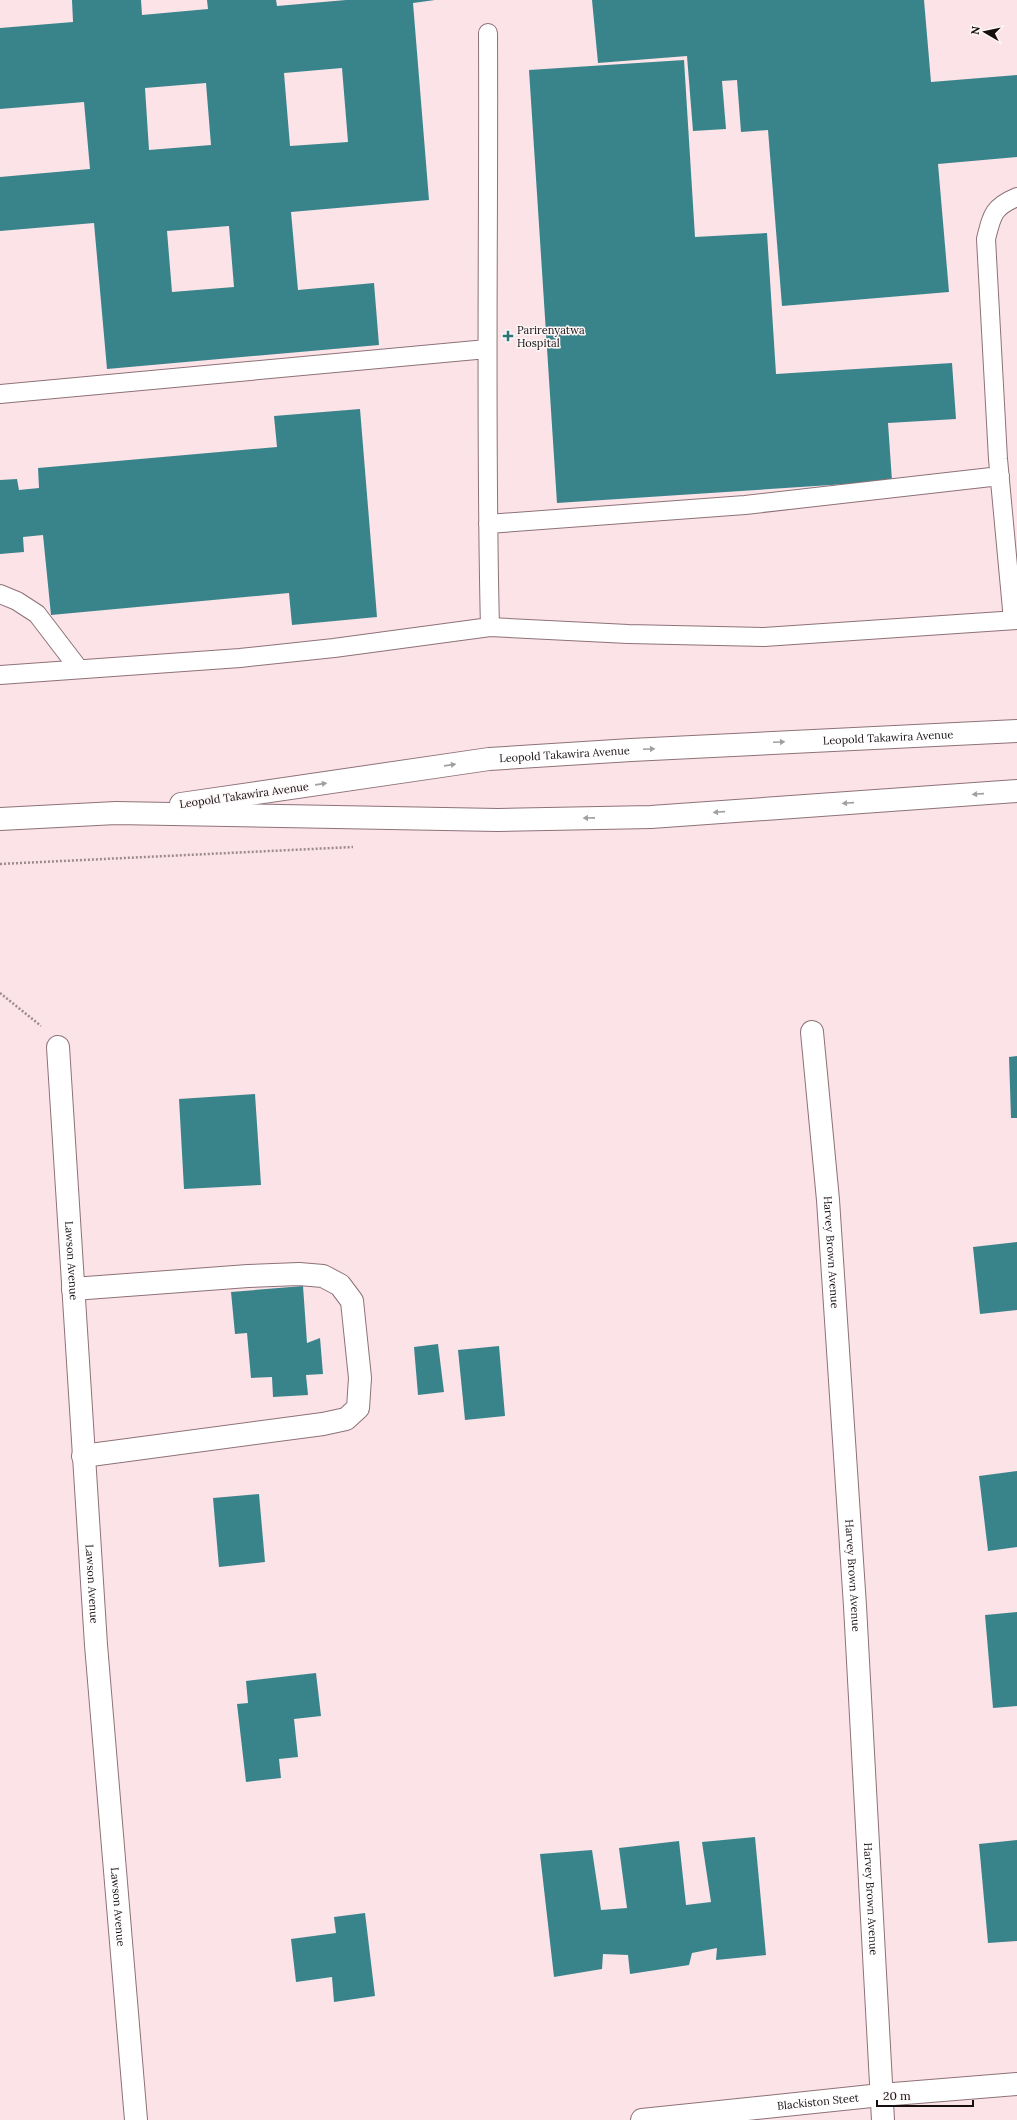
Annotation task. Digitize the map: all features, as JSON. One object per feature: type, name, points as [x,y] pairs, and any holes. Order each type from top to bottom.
[{"type":"street","name":"Leopold Takawira Avenue","points":[[116,813],[489,759],[631,750],[1017,731]]},
{"type":"street","name":"Leopold Takawira Avenue","points":[[0,819],[116,813],[498,820],[636,817],[1017,791]]},
{"type":"street","name":"Harvey Brown Avenue","points":[[812,1032],[828,1200],[855,1606],[883,2120]]},
{"type":"street","name":"Lawson Avenue","points":[[58,1047],[96,1645],[136,2120]]},
{"type":"street","points":[[73,1289],[248,1276],[299,1274],[323,1276],[340,1285],[352,1301],[360,1378],[358,1408],[346,1419],[323,1424],[84,1456]]},
{"type":"street","name":"Blackiston Steet","points":[[642,2120],[881,2095],[1017,2084]]},
{"type":"lane","points":[[488,32],[487,349],[490,627]]},
{"type":"lane","points":[[0,675],[248,657],[334,648],[490,627],[628,634],[764,637],[1015,620],[1000,476],[986,239],[992,214],[1007,201],[1017,197]]},
{"type":"lane","points":[[0,394],[487,349]]},
{"type":"lane","points":[[488,524],[746,505],[1000,476]]},
{"type":"lane","points":[[0,594],[17,601],[37,614],[79,669]]},
{"type":"path","points":[[0,992],[44,1030],[58,1047]]},
{"type":"building","points":[[72,0],[141,0],[142,15],[208,9],[207,0],[276,0],[277,6],[346,0],[435,0],[413,3],[429,200],[291,212],[298,290],[374,283],[379,345],[107,369],[94,223],[0,231],[0,177],[90,169],[84,102],[0,109],[0,28],[73,22]],"holes":[[[342,68],[348,142],[290,146],[284,73]],[[206,83],[211,145],[149,150],[145,88]],[[229,226],[234,287],[172,292],[167,231]]]},
{"type":"building","points":[[592,0],[924,0],[931,82],[1017,75],[1017,157],[938,164],[949,292],[782,306],[768,130],[741,132],[737,80],[722,81],[726,129],[693,131],[687,56],[598,63]]},
{"type":"building","points":[[684,60],[695,237],[767,233],[776,374],[952,363],[956,419],[888,423],[892,481],[557,503],[529,70]]},
{"type":"building","points":[[360,409],[377,617],[292,625],[289,593],[51,615],[43,535],[23,537],[24,552],[0,554],[0,480],[17,479],[19,490],[39,488],[38,468],[277,447],[274,416]]},
{"type":"building","points":[[1017,1056],[1017,1118],[1011,1118],[1009,1057]]},
{"type":"building","points":[[255,1094],[261,1185],[184,1189],[179,1099]]},
{"type":"building","points":[[1017,1242],[1017,1310],[980,1314],[973,1247]]},
{"type":"building","points":[[303,1286],[307,1343],[320,1338],[323,1374],[306,1375],[308,1395],[273,1397],[272,1377],[251,1378],[247,1333],[235,1334],[231,1292]]},
{"type":"building","points":[[438,1344],[444,1392],[418,1395],[414,1347]]},
{"type":"building","points":[[499,1346],[505,1416],[465,1420],[458,1350]]},
{"type":"building","points":[[1017,1471],[1017,1547],[988,1551],[979,1476]]},
{"type":"building","points":[[259,1494],[265,1562],[219,1567],[213,1498]]},
{"type":"building","points":[[1017,1612],[1017,1706],[993,1708],[985,1615]]},
{"type":"building","points":[[316,1673],[321,1716],[294,1719],[298,1757],[279,1759],[281,1778],[246,1782],[237,1704],[248,1703],[246,1681]]},
{"type":"building","points":[[755,1837],[766,1955],[716,1960],[717,1948],[692,1953],[689,1965],[630,1974],[628,1955],[603,1954],[602,1969],[554,1977],[540,1854],[592,1850],[601,1910],[627,1908],[619,1848],[679,1841],[686,1905],[711,1902],[702,1842]]},
{"type":"building","points":[[1017,1840],[1017,1941],[988,1943],[979,1844]]},
{"type":"building","points":[[365,1913],[375,1996],[334,2002],[332,1977],[296,1982],[291,1939],[336,1933],[334,1917]]},
{"type":"place","name":"Parirenyatwa Hospital","points":[[508,336]]}]
